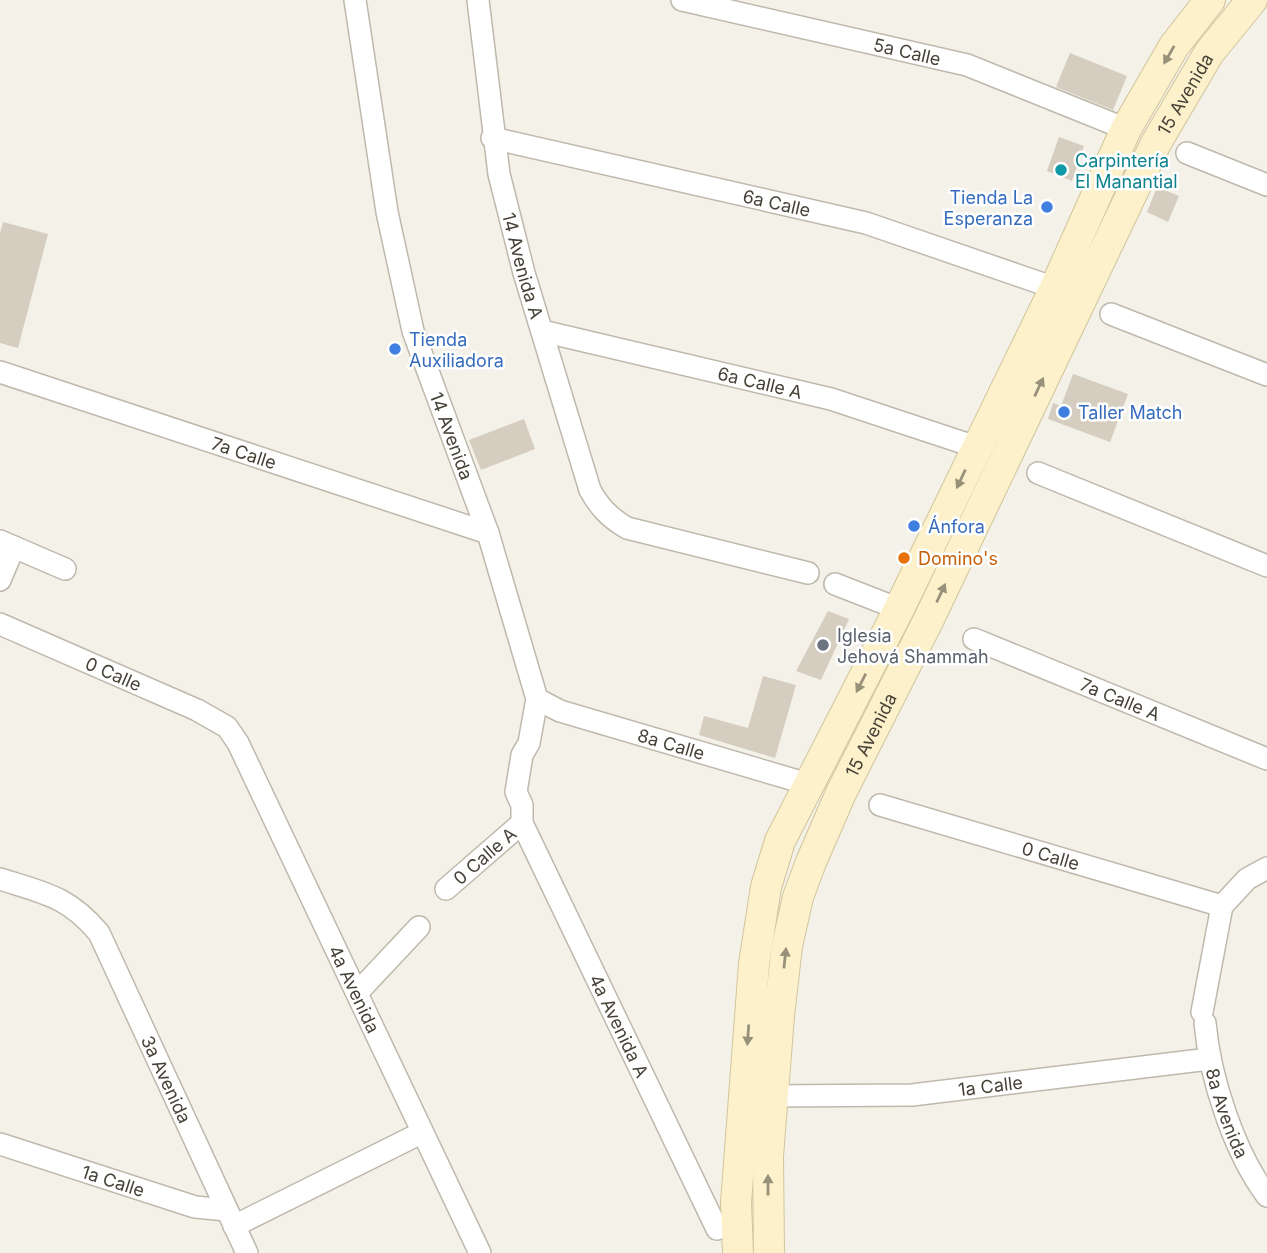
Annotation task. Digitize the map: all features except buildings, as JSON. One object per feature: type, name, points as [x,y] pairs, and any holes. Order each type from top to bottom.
[{"type":"main road","name":"15 Avenida","points":[[738,1253],[736,1203],[754,964],[766,887],[780,841],[899,609],[1055,288],[1126,129],[1174,46],[1210,0]]},
{"type":"main road","name":"15 Avenida","points":[[769,1253],[768,1156],[771,1096],[787,946],[798,897],[836,804],[928,621],[1156,143],[1209,52],[1252,0]]},
{"type":"street","name":"14 Avenida","points":[[355,0],[387,212],[413,331],[488,533],[537,699],[529,743],[522,755],[516,792],[522,814]]},
{"type":"street","name":"14 Avenida A","points":[[478,0],[492,138],[511,226],[590,490],[610,518],[627,528],[808,573]]},
{"type":"street","name":"5a Calle","points":[[682,0],[967,65],[1126,129]]},
{"type":"street","name":"6a Calle","points":[[492,138],[841,216],[1055,288]]},
{"type":"street","points":[[1187,153],[1267,185]]},
{"type":"street","points":[[1111,314],[1267,375]]},
{"type":"street","name":"6a Calle A","points":[[542,331],[831,399],[976,447]]},
{"type":"street","name":"7a Calle","points":[[0,372],[488,533]]},
{"type":"street","points":[[1038,472],[1267,566]]},
{"type":"street","points":[[0,580],[7,544],[65,569]]},
{"type":"street","points":[[835,584],[899,609]]},
{"type":"street","name":"0 Calle","points":[[0,624],[197,710],[227,727]]},
{"type":"street","name":"7a Calle A","points":[[974,639],[1267,759]]},
{"type":"street","name":"8a Calle","points":[[537,699],[560,711],[808,784]]},
{"type":"street","name":"4a Avenida","points":[[227,727],[238,743],[480,1253]]},
{"type":"street","name":"0 Calle","points":[[880,805],[1222,906]]},
{"type":"street","name":"0 Calle A","points":[[446,889],[522,814]]},
{"type":"street","name":"4a Avenida A","points":[[522,814],[717,1229]]},
{"type":"street","points":[[1222,906],[1247,879],[1267,868]]},
{"type":"street","name":"3a Avenida","points":[[0,879],[52,895],[80,910],[99,933],[247,1253]]},
{"type":"street","name":"8a Avenida","points":[[1222,906],[1204,1017],[1209,1059],[1250,1173],[1267,1196]]},
{"type":"street","points":[[357,993],[419,927]]},
{"type":"street","name":"1a Calle","points":[[771,1096],[912,1095],[1209,1059]]},
{"type":"street","points":[[231,1218],[421,1133]]},
{"type":"street","name":"1a Calle","points":[[0,1144],[231,1218]]},
{"type":"place","name":"Carpintería El Manantial","points":[[1061,170]]},
{"type":"place","name":"Tienda La Esperanza","points":[[1047,207]]},
{"type":"place","name":"Tienda Auxiliadora","points":[[395,349]]},
{"type":"place","name":"Taller Match","points":[[1064,412]]},
{"type":"place","name":"Ánfora","points":[[914,526]]},
{"type":"place","name":"Domino's","points":[[904,558]]},
{"type":"place","name":"Iglesia Jehová Shammah","points":[[823,645]]}]
